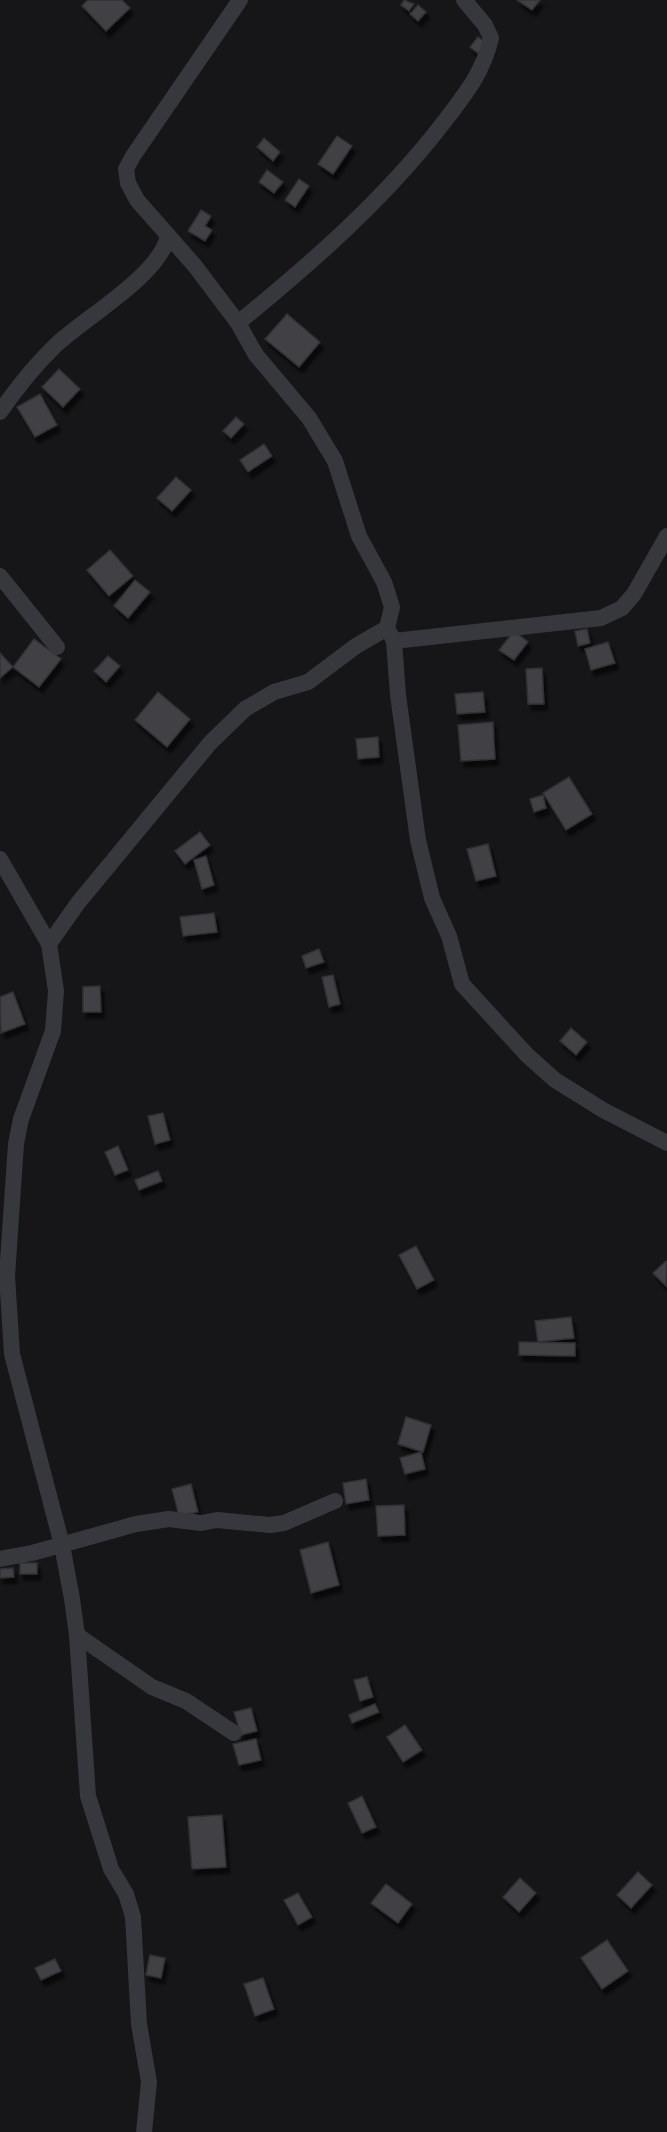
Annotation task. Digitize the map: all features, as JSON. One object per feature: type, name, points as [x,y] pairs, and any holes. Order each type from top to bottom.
[{"type":"street","points":[[240,0],[133,156],[126,169],[128,183],[137,200],[238,323],[256,355],[309,418],[335,461],[359,536],[384,582],[392,607],[391,635],[418,840],[432,898],[448,936],[462,984],[527,1055],[555,1080],[603,1110],[667,1143]]},
{"type":"street","points":[[238,323],[304,269],[360,216],[409,165],[463,99],[477,77],[491,38],[484,25],[464,0]]},
{"type":"street","points":[[0,412],[57,345],[115,299],[158,257],[166,246],[168,235]]},
{"type":"street","points":[[49,944],[78,903],[210,743],[245,709],[274,692],[309,682],[356,646],[391,635],[601,618],[622,608],[634,594],[667,536]]},
{"type":"street","points":[[0,576],[57,647]]},
{"type":"street","points":[[0,858],[49,944],[56,991],[53,1031],[21,1119],[16,1144],[7,1276],[12,1354],[62,1545],[77,1635],[88,1796],[111,1869],[126,1894],[133,1917],[139,2024],[149,2082],[144,2132]]},
{"type":"street","points":[[0,1559],[62,1545],[136,1524],[169,1519],[201,1522],[217,1520],[270,1525],[284,1523],[335,1502]]},
{"type":"street","points":[[77,1635],[152,1687],[186,1701],[234,1733]]},
{"type":"building","points":[[88,0],[122,0],[130,8],[106,31],[82,6]]},
{"type":"building","points":[[404,0],[414,4],[409,11],[401,5]]},
{"type":"building","points":[[517,0],[540,0],[532,10]]},
{"type":"building","points":[[418,5],[426,12],[418,21],[410,14]]},
{"type":"building","points":[[478,37],[491,47],[483,57],[470,47]]},
{"type":"building","points":[[337,136],[352,146],[333,174],[318,164]]},
{"type":"building","points":[[264,138],[280,152],[273,161],[257,147]]},
{"type":"building","points":[[267,170],[283,182],[274,193],[259,182]]},
{"type":"building","points":[[299,179],[309,186],[295,207],[285,200]]},
{"type":"building","points":[[201,210],[211,216],[205,226],[212,230],[205,241],[188,231]]},
{"type":"building","points":[[287,314],[320,342],[299,367],[265,339]]},
{"type":"building","points":[[59,369],[80,389],[63,407],[42,387]]},
{"type":"building","points":[[40,394],[57,425],[35,437],[17,407]]},
{"type":"building","points":[[236,417],[244,424],[231,438],[223,431]]},
{"type":"building","points":[[264,444],[272,456],[248,472],[240,460]]},
{"type":"building","points":[[176,477],[191,490],[172,511],[157,498]]},
{"type":"building","points":[[110,550],[133,576],[109,596],[87,570]]},
{"type":"building","points":[[135,580],[150,592],[128,618],[114,606]]},
{"type":"building","points":[[587,629],[590,643],[578,646],[575,631]]},
{"type":"building","points":[[514,631],[528,642],[514,660],[499,650]]},
{"type":"building","points":[[34,639],[61,659],[39,687],[13,667]]},
{"type":"building","points":[[608,642],[615,663],[591,670],[585,649]]},
{"type":"building","points":[[0,653],[13,667],[0,678]]},
{"type":"building","points":[[108,656],[120,666],[106,682],[94,671]]},
{"type":"building","points":[[542,668],[544,704],[528,704],[526,669]]},
{"type":"building","points":[[158,692],[190,719],[167,747],[135,720]]},
{"type":"building","points":[[483,692],[485,712],[457,714],[455,694]]},
{"type":"building","points":[[493,722],[495,759],[461,761],[458,725]]},
{"type":"building","points":[[378,737],[379,757],[358,759],[356,739]]},
{"type":"building","points":[[569,777],[592,814],[566,830],[543,793]]},
{"type":"building","points":[[543,795],[546,808],[534,812],[530,799]]},
{"type":"building","points":[[200,832],[210,845],[185,864],[175,851]]},
{"type":"building","points":[[488,844],[496,876],[476,881],[467,849]]},
{"type":"building","points":[[206,856],[214,885],[202,889],[194,860]]},
{"type":"building","points":[[214,913],[217,932],[183,936],[180,917]]},
{"type":"building","points":[[319,949],[324,962],[306,968],[302,956]]},
{"type":"building","points":[[333,975],[340,1004],[329,1007],[322,977]]},
{"type":"building","points":[[100,986],[101,1012],[83,1012],[83,987]]},
{"type":"building","points":[[13,992],[25,1024],[1,1033],[0,997]]},
{"type":"building","points":[[571,1028],[587,1042],[576,1055],[560,1041]]},
{"type":"building","points":[[163,1113],[170,1140],[155,1144],[148,1116]]},
{"type":"building","points":[[118,1146],[128,1170],[115,1175],[105,1152]]},
{"type":"building","points":[[158,1171],[162,1181],[139,1190],[135,1180]]},
{"type":"building","points":[[416,1246],[434,1280],[417,1289],[399,1255]]},
{"type":"building","points":[[667,1262],[666,1286],[653,1273]]},
{"type":"building","points":[[571,1317],[574,1338],[538,1342],[535,1321]]},
{"type":"building","points":[[519,1342],[575,1343],[575,1356],[519,1355]]},
{"type":"building","points":[[406,1417],[431,1425],[423,1452],[398,1444]]},
{"type":"building","points":[[421,1452],[425,1469],[405,1474],[400,1458]]},
{"type":"building","points":[[366,1479],[369,1500],[346,1504],[343,1483]]},
{"type":"building","points":[[191,1484],[198,1512],[179,1516],[172,1489]]},
{"type":"building","points":[[404,1505],[405,1535],[378,1536],[376,1506]]},
{"type":"building","points":[[328,1542],[339,1585],[311,1593],[300,1550]]},
{"type":"building","points":[[20,1563],[37,1563],[37,1574],[20,1574]]},
{"type":"building","points":[[13,1568],[14,1577],[0,1578],[0,1569]]},
{"type":"building","points":[[367,1677],[373,1697],[360,1701],[354,1680]]},
{"type":"building","points":[[375,1704],[379,1712],[352,1723],[349,1715]]},
{"type":"building","points":[[251,1708],[257,1731],[241,1735],[234,1712]]},
{"type":"building","points":[[405,1725],[422,1750],[403,1762],[387,1737]]},
{"type":"building","points":[[256,1739],[261,1760],[239,1765],[233,1744]]},
{"type":"building","points":[[362,1796],[376,1827],[362,1833],[348,1803]]},
{"type":"building","points":[[222,1815],[226,1867],[192,1869],[188,1817]]},
{"type":"building","points":[[638,1872],[652,1885],[631,1908],[617,1895]]},
{"type":"building","points":[[520,1878],[536,1893],[519,1912],[503,1897]]},
{"type":"building","points":[[386,1884],[412,1904],[398,1923],[371,1903]]},
{"type":"building","points":[[298,1893],[312,1917],[298,1925],[284,1900]]},
{"type":"building","points":[[607,1940],[628,1971],[602,1989],[581,1958]]},
{"type":"building","points":[[150,1955],[165,1958],[161,1978],[146,1975]]},
{"type":"building","points":[[55,1959],[61,1971],[41,1980],[35,1968]]},
{"type":"building","points":[[263,1978],[274,2009],[255,2016],[244,1984]]}]
